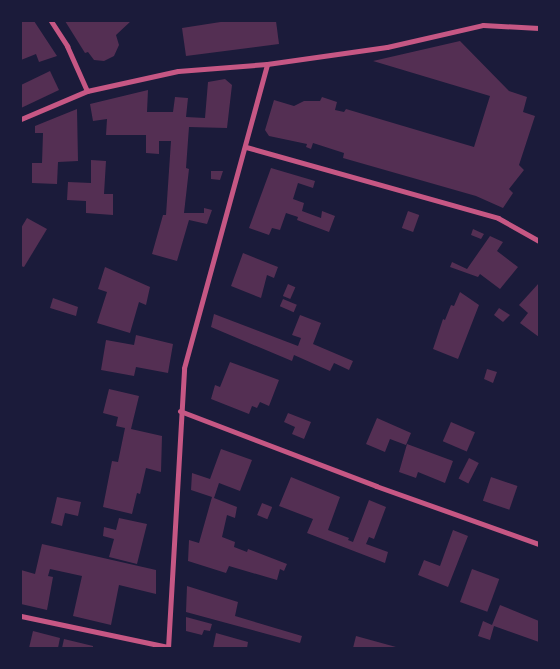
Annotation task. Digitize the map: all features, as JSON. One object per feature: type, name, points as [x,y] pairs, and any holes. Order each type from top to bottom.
[{"type":"street","points":[[51,21],[67,46],[87,91]]},
{"type":"street","points":[[21,119],[87,91],[178,71],[267,64],[387,47],[483,25],[539,28]]},
{"type":"street","points":[[21,616],[168,648],[180,411],[184,368],[246,147],[267,64]]},
{"type":"street","points":[[246,147],[498,218],[539,242]]},
{"type":"street","points":[[180,411],[376,486],[539,544]]},
{"type":"building","points":[[21,21],[34,21],[57,56],[39,62],[36,54],[21,60]]},
{"type":"building","points":[[65,21],[131,21],[116,35],[119,45],[114,56],[104,61],[94,60],[88,52],[85,53]]},
{"type":"building","points":[[227,21],[276,21],[279,44],[186,56],[182,28]]},
{"type":"building","points":[[460,41],[509,91],[527,97],[523,112],[535,116],[519,165],[524,170],[509,189],[513,193],[503,208],[476,196],[343,158],[344,153],[313,143],[311,149],[306,147],[307,144],[269,136],[265,130],[274,100],[294,106],[304,101],[320,101],[322,97],[337,102],[335,110],[344,112],[346,109],[474,147],[490,96],[373,61]]},
{"type":"building","points":[[50,71],[59,90],[21,108],[21,85]]},
{"type":"building","points":[[225,79],[232,85],[227,128],[189,127],[186,168],[189,169],[184,213],[204,213],[204,208],[212,210],[207,224],[189,220],[177,261],[152,254],[163,215],[166,215],[171,141],[159,141],[159,154],[146,153],[146,135],[106,135],[107,119],[93,121],[90,104],[148,90],[147,112],[173,112],[175,97],[188,98],[186,117],[205,118],[208,82]]},
{"type":"building","points":[[77,109],[78,161],[58,162],[57,184],[32,183],[32,163],[42,163],[43,133],[35,133],[35,126]]},
{"type":"building","points":[[91,160],[106,161],[104,194],[113,194],[113,215],[86,213],[86,201],[67,200],[68,182],[91,183]]},
{"type":"building","points":[[271,168],[315,181],[313,188],[298,183],[293,199],[304,203],[302,211],[321,218],[322,211],[335,216],[329,232],[297,220],[298,217],[286,213],[280,230],[272,228],[269,235],[249,228]]},
{"type":"building","points":[[211,171],[223,171],[220,180],[211,179]]},
{"type":"building","points":[[408,211],[419,215],[413,232],[402,228]]},
{"type":"building","points":[[27,218],[47,229],[24,267],[21,266],[21,228]]},
{"type":"building","points":[[473,229],[484,234],[481,239],[471,235]]},
{"type":"building","points":[[490,236],[503,242],[497,251],[518,267],[500,289],[480,274],[478,277],[450,267],[452,262],[467,269]]},
{"type":"building","points":[[243,253],[278,267],[274,278],[267,275],[261,298],[231,286]]},
{"type":"building","points":[[105,267],[150,287],[146,305],[139,302],[130,333],[97,323],[107,292],[98,289]]},
{"type":"building","points":[[539,283],[539,337],[520,323],[528,313],[519,305]]},
{"type":"building","points":[[288,284],[295,287],[290,299],[283,296]]},
{"type":"building","points":[[460,292],[479,305],[458,359],[433,349],[443,319],[445,320],[451,305],[454,306]]},
{"type":"building","points":[[53,298],[78,307],[76,316],[50,308]]},
{"type":"building","points":[[283,299],[297,305],[294,312],[280,306]]},
{"type":"building","points":[[499,308],[510,315],[503,322],[494,315]]},
{"type":"building","points":[[214,314],[298,346],[301,338],[292,335],[300,315],[321,323],[313,344],[353,361],[349,370],[334,363],[330,371],[294,355],[292,361],[211,327]]},
{"type":"building","points":[[136,335],[173,344],[168,373],[136,367],[134,376],[101,370],[106,340],[134,345]]},
{"type":"building","points":[[230,362],[279,380],[269,406],[260,402],[257,408],[252,406],[249,414],[211,399],[215,385],[220,387]]},
{"type":"building","points":[[487,369],[497,372],[493,383],[484,379]]},
{"type":"building","points":[[109,389],[139,396],[131,429],[162,436],[161,472],[146,468],[140,494],[137,493],[132,514],[103,507],[112,461],[118,462],[125,428],[116,426],[118,417],[103,413]]},
{"type":"building","points":[[288,413],[311,422],[304,439],[292,434],[295,427],[284,422]]},
{"type":"building","points":[[377,418],[411,433],[406,445],[390,439],[385,452],[366,444]]},
{"type":"building","points":[[451,422],[475,432],[467,451],[443,441]]},
{"type":"building","points":[[407,444],[453,461],[445,483],[418,472],[416,478],[399,472]]},
{"type":"building","points":[[221,449],[252,460],[240,491],[219,483],[214,498],[237,507],[235,518],[227,515],[222,537],[235,542],[234,547],[247,552],[248,549],[287,564],[284,571],[280,569],[277,580],[229,566],[226,573],[188,561],[189,540],[199,543],[212,497],[191,490],[192,473],[210,479]]},
{"type":"building","points":[[469,458],[479,463],[468,483],[459,478]]},
{"type":"building","points":[[291,477],[340,497],[328,530],[349,538],[348,540],[353,542],[369,500],[386,507],[374,539],[369,537],[366,544],[388,552],[385,563],[307,533],[313,519],[279,506]]},
{"type":"building","points":[[491,477],[517,486],[509,510],[483,501]]},
{"type":"building","points":[[57,497],[81,502],[78,516],[65,513],[62,526],[51,523]]},
{"type":"building","points":[[262,503],[272,507],[267,519],[257,515]]},
{"type":"building","points":[[119,518],[147,524],[137,564],[109,557],[114,539],[103,536],[104,527],[116,530]]},
{"type":"building","points":[[453,530],[468,536],[448,587],[418,575],[424,560],[440,566]]},
{"type":"building","points":[[42,544],[156,570],[156,594],[119,585],[111,625],[73,616],[82,576],[50,569],[48,576],[53,577],[47,610],[21,604],[21,570],[35,574]]},
{"type":"building","points":[[472,569],[499,579],[487,612],[460,602]]},
{"type":"building","points":[[187,586],[238,602],[235,616],[302,636],[300,643],[186,612]]},
{"type":"building","points":[[500,605],[539,621],[539,642],[494,626],[490,640],[478,636],[483,621],[492,625]]},
{"type":"building","points":[[186,617],[212,624],[210,631],[204,630],[202,635],[186,631]]},
{"type":"building","points":[[33,631],[60,638],[58,648],[29,648]]},
{"type":"building","points":[[216,633],[248,642],[247,648],[213,648]]},
{"type":"building","points":[[356,636],[396,647],[396,648],[353,648]]},
{"type":"building","points":[[64,639],[93,646],[93,648],[62,648]]}]
